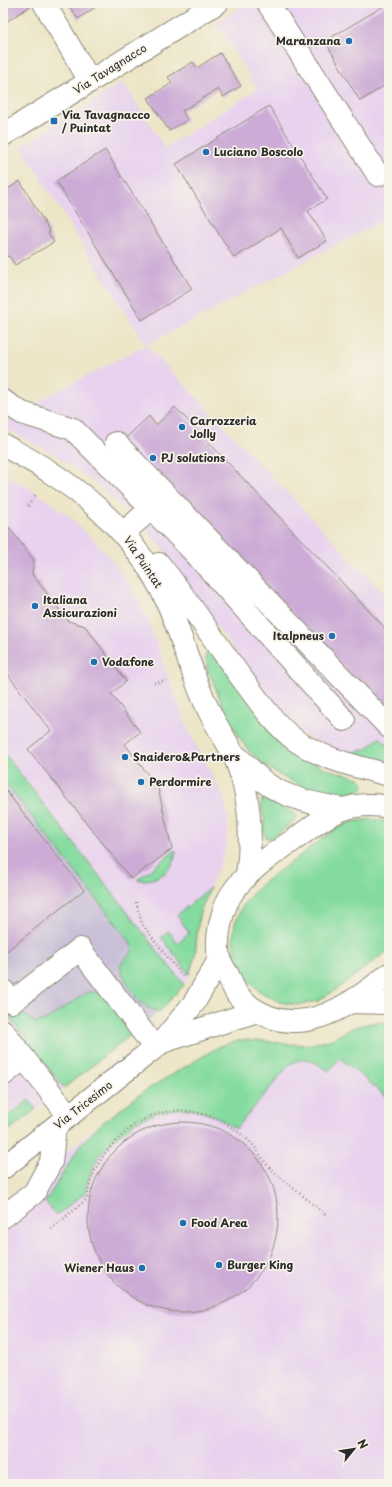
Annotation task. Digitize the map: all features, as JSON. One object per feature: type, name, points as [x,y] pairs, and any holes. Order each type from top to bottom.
[{"type":"main road","points":[[44,3],[90,81]]},
{"type":"main road","name":"Via Tavagnacco","points":[[3,135],[217,3]]},
{"type":"main road","points":[[268,3],[378,175]]},
{"type":"main road","points":[[3,401],[22,412],[73,429],[192,551],[344,720]]},
{"type":"main road","points":[[116,443],[389,727]]},
{"type":"main road","name":"Via Puintat","points":[[3,445],[72,486],[97,507],[123,533],[147,565],[160,587],[170,606],[204,700],[216,725],[232,751],[239,769],[248,803],[250,845],[247,875]]},
{"type":"main road","points":[[151,508],[123,533],[159,564],[179,589],[211,637],[264,709],[280,727],[296,740],[326,756],[389,775]]},
{"type":"main road","name":"Via Puintat","points":[[232,751],[264,781],[280,791],[312,803],[342,809]]},
{"type":"main road","points":[[389,807],[373,804],[361,804],[342,809],[301,834],[247,875],[234,890],[224,910],[218,930],[220,958],[237,994],[257,1012],[276,1019],[293,1021],[307,1020],[328,1013],[365,993],[389,974]]},
{"type":"main road","points":[[3,990],[12,1002],[80,949],[159,1045]]},
{"type":"main road","name":"Via Tricesimo","points":[[3,1168],[159,1045],[194,1003],[220,958]]},
{"type":"main road","points":[[350,1002],[389,1003]]},
{"type":"main road","name":"Via Tricesimo","points":[[159,1045],[257,1012]]},
{"type":"main road","points":[[3,1031],[24,1058],[62,1121],[51,1162],[34,1193],[3,1217]]},
{"type":"main road","points":[[3,1075],[24,1058]]},
{"type":"path","points":[[28,506],[37,493]]},
{"type":"path","points":[[154,683],[169,680]]},
{"type":"path","points":[[136,902],[142,924],[186,981]]},
{"type":"path","points":[[51,1229],[87,1199],[89,1183],[100,1158],[120,1137],[139,1121],[159,1114],[180,1110],[203,1114],[221,1121],[236,1130],[250,1142],[270,1168],[326,1215]]},
{"type":"shaded area","points":[[247,3],[389,3],[389,217],[146,345],[21,147],[123,82],[165,148],[258,89],[216,23]]},
{"type":"shaded area","points":[[146,345],[389,599],[389,767],[343,755],[306,736],[281,714],[163,549],[137,521],[100,487],[77,470],[57,456],[3,427],[3,381],[26,409]]},
{"type":"shaded area","points":[[3,474],[37,493],[69,516],[95,541],[114,563],[130,586],[148,620],[187,728],[224,798],[228,815],[226,848],[199,915],[195,956],[192,969],[184,985],[3,751]]},
{"type":"shaded area","points":[[3,752],[184,985],[159,1012],[64,1088],[3,1009]]},
{"type":"shaded area","points":[[3,1009],[64,1088],[3,1135]]},
{"type":"shaded area","points":[[339,1058],[389,1099],[389,1484],[3,1484],[3,1202],[101,1124],[81,1144],[45,1202],[85,1193],[89,1177],[98,1157],[115,1138],[135,1122],[157,1113],[180,1108],[200,1111],[217,1117],[236,1129],[290,1064],[299,1060],[309,1059],[328,1071]]},
{"type":"green space","points":[[208,649],[302,757],[327,769],[359,778],[364,784],[362,790],[348,793],[318,791],[276,773],[253,755],[247,749],[237,733],[219,697],[207,664],[206,654]]},
{"type":"green space","points":[[380,737],[389,747],[389,767],[343,755],[367,749]]},
{"type":"green space","points":[[3,752],[184,985],[159,1012],[147,1008],[140,1001],[129,987],[124,976],[120,965],[133,950],[129,940],[3,780]]},
{"type":"green space","points":[[262,800],[281,805],[297,816],[295,820],[273,838],[266,838],[263,832],[265,822],[261,806]]},
{"type":"green space","points":[[371,819],[389,822],[389,950],[334,991],[318,1001],[297,1005],[279,1002],[259,991],[245,977],[236,959],[233,941],[235,923],[242,907],[263,883],[334,830],[351,822]]},
{"type":"green space","points":[[176,850],[172,864],[164,874],[151,879],[137,880]]},
{"type":"green space","points":[[210,888],[199,915],[195,956],[189,974],[161,937],[169,931],[177,943],[189,933],[177,915]]},
{"type":"green space","points":[[88,992],[96,992],[104,996],[133,1033],[64,1088],[8,1016],[15,1011],[36,1023],[46,1020]]},
{"type":"green space","points":[[389,1022],[389,1099],[340,1058],[329,1071],[310,1060],[296,1061],[290,1064],[236,1129],[217,1117],[200,1111],[180,1108],[157,1113],[135,1122],[115,1138],[98,1157],[89,1177],[85,1193],[57,1215],[45,1202],[81,1144],[101,1124],[143,1092],[220,1046],[241,1040],[307,1045],[330,1040],[352,1028],[371,1023]]},
{"type":"green space","points":[[29,1100],[36,1109],[3,1135],[3,1121]]},
{"type":"building","points":[[3,3],[30,3],[32,5],[3,24]]},
{"type":"building","points":[[67,3],[101,3],[78,19]]},
{"type":"building","points":[[389,3],[389,83],[360,101],[325,41]]},
{"type":"building","points":[[220,53],[241,86],[223,97],[218,89],[182,111],[187,120],[169,131],[148,98],[172,83],[168,77],[193,62],[197,68]]},
{"type":"building","points":[[269,106],[327,199],[308,211],[327,241],[298,258],[281,228],[234,258],[176,164]]},
{"type":"building","points":[[105,150],[192,289],[142,320],[56,181]]},
{"type":"building","points":[[20,181],[50,232],[48,233],[54,242],[15,265],[3,249],[3,192]]},
{"type":"building","points":[[175,407],[389,632],[389,714],[126,438],[149,416],[156,425]]},
{"type":"building","points":[[3,526],[8,526],[34,560],[32,574],[68,621],[85,626],[126,681],[111,694],[140,732],[125,744],[158,788],[172,849],[131,879],[28,749],[51,731],[3,668]]},
{"type":"building","points":[[3,787],[84,890],[3,954]]},
{"type":"building","name":"Food Area","points":[[192,1122],[202,1123],[220,1129],[244,1143],[251,1149],[257,1156],[271,1180],[277,1198],[277,1236],[271,1254],[257,1278],[251,1285],[244,1291],[220,1305],[202,1311],[174,1312],[164,1311],[138,1301],[122,1291],[109,1278],[95,1254],[89,1236],[88,1208],[89,1198],[99,1172],[109,1156],[122,1143],[146,1129],[164,1123]]},
{"type":"place","name":"Maranzana","points":[[349,41]]},
{"type":"place","name":"Via Tavagnacco / Puintat","points":[[54,121]]},
{"type":"place","name":"Luciano Boscolo","points":[[206,152]]},
{"type":"place","name":"Carrozzeria Jolly","points":[[182,427]]},
{"type":"place","name":"PJ solutions","points":[[153,458]]},
{"type":"place","name":"Italiana Assicurazioni","points":[[35,606]]},
{"type":"place","name":"Italpneus","points":[[332,636]]},
{"type":"place","name":"Vodafone","points":[[94,662]]},
{"type":"place","name":"Snaidero&Partners","points":[[125,757]]},
{"type":"place","name":"Perdormire","points":[[141,782]]},
{"type":"place","name":"Food Area","points":[[183,1223]]},
{"type":"place","name":"Burger King","points":[[219,1265]]},
{"type":"place","name":"Wiener Haus","points":[[142,1268]]}]
